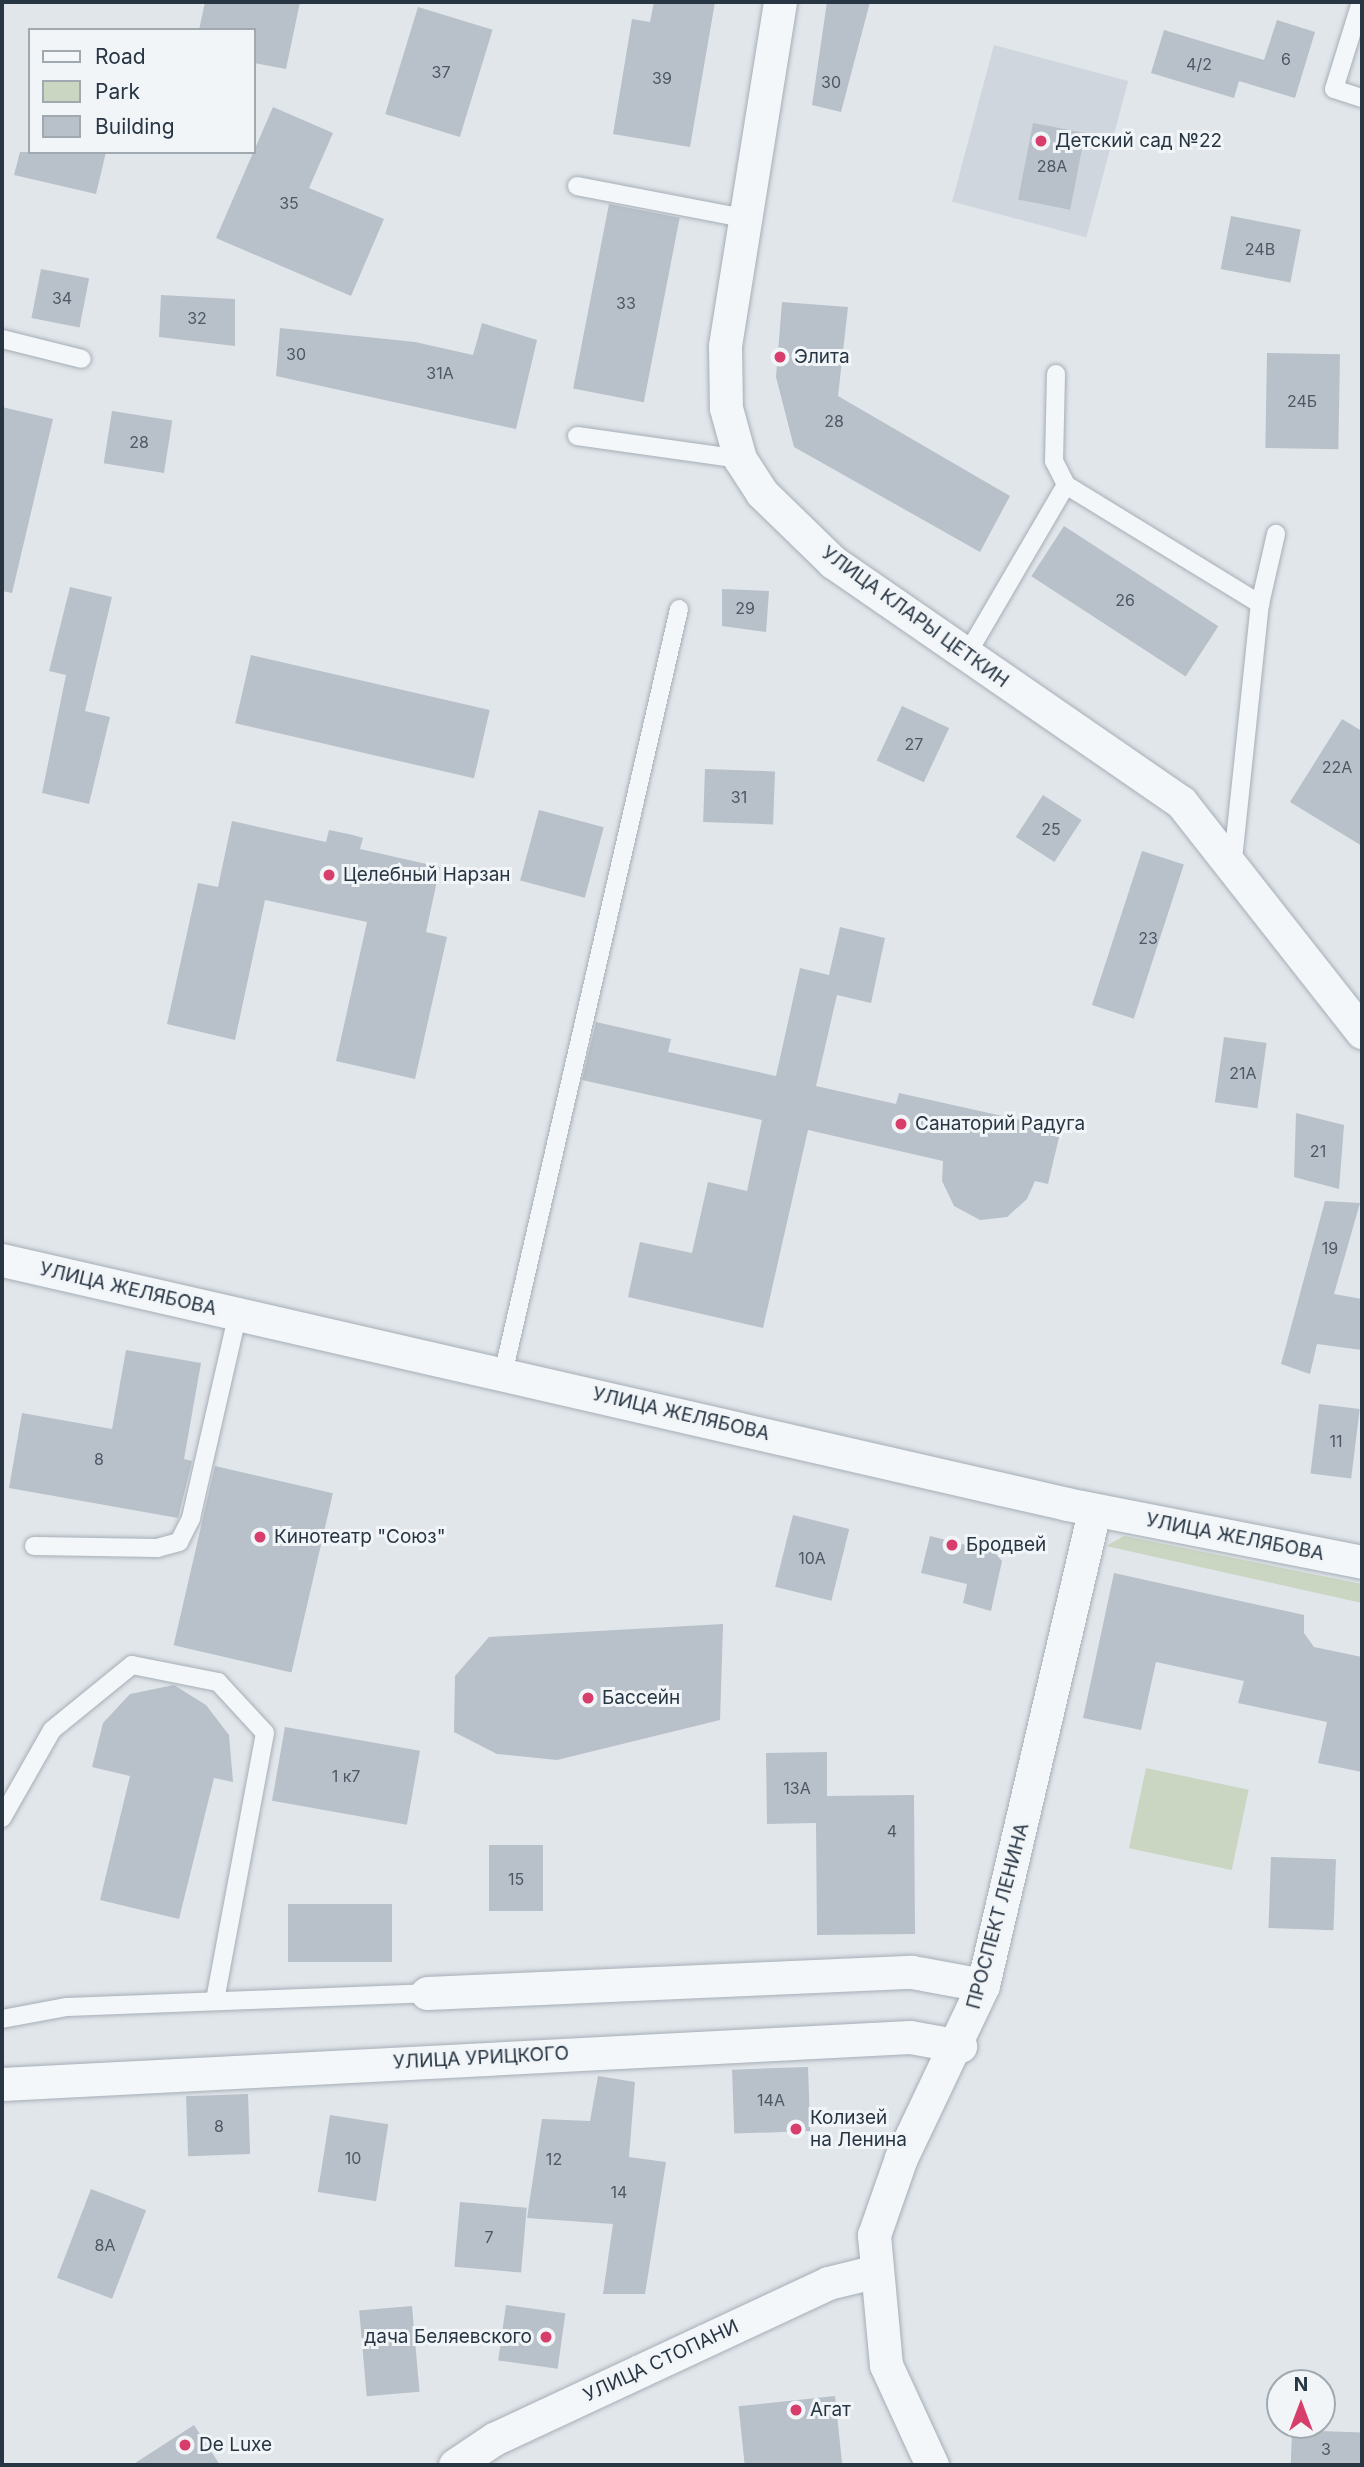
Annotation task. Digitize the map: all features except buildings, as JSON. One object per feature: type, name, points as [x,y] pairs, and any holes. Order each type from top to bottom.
[{"type":"street","name":"УЛИЦА КЛАРЫ ЦЕТКИН","points":[[780,2],[743,218],[725,346],[726,408],[740,458],[762,493],[834,562],[966,656],[1181,802],[1362,1032]]},
{"type":"street","name":"УЛИЦА ЖЕЛЯБОВА","points":[[2,1260],[1094,1510],[1362,1562]]},
{"type":"street","name":"ПРОСПЕКТ ЛЕНИНА","points":[[932,2465],[886,2365],[873,2272],[883,2203],[960,2046],[983,1985],[1094,1510]]},
{"type":"street","points":[[427,1993],[912,1972],[983,1985]]},
{"type":"street","name":"УЛИЦА УРИЦКОГО","points":[[2,2084],[909,2037],[960,2046]]},
{"type":"street","name":"УЛИЦА СТОПАНИ","points":[[455,2465],[494,2439],[828,2283],[873,2272]]},
{"type":"lane","points":[[1361,2],[1334,89],[1362,98]]},
{"type":"lane","points":[[577,186],[743,218]]},
{"type":"lane","points":[[2,339],[82,359]]},
{"type":"lane","points":[[1056,374],[1054,461],[1066,485],[1260,604]]},
{"type":"lane","points":[[577,436],[740,458]]},
{"type":"lane","points":[[966,656],[1066,485]]},
{"type":"lane","points":[[1233,869],[1260,604],[1276,534]]},
{"type":"lane","points":[[503,1374],[679,609]]},
{"type":"lane","points":[[34,1546],[158,1548],[178,1542],[191,1518],[238,1313]]},
{"type":"lane","points":[[2,1818],[52,1730],[132,1665],[218,1682],[265,1733],[215,2000]]},
{"type":"lane","points":[[2,2019],[67,2007],[427,1993]]},
{"type":"shaded area","name":"Детский сад №22","points":[[994,45],[1128,81],[1086,237],[952,201]]},
{"type":"green space","points":[[1124,1536],[1362,1584],[1362,1603],[1106,1546]]},
{"type":"green space","points":[[1146,1768],[1249,1790],[1232,1870],[1129,1848]]},
{"type":"place","name":"Детский сад №22","points":[[1041,141]]},
{"type":"place","name":"Элита","points":[[780,357]]},
{"type":"place","name":"Целебный Нарзан","points":[[329,875]]},
{"type":"place","name":"Cанаторий Радуга","points":[[901,1124]]},
{"type":"place","name":"Кинотеатр \"Союз\"","points":[[260,1537]]},
{"type":"place","name":"Бродвей","points":[[952,1545]]},
{"type":"place","name":"Бассейн","points":[[588,1698]]},
{"type":"place","name":"Колизей на Ленина","points":[[796,2129]]},
{"type":"place","name":"дача Беляевского","points":[[546,2337]]},
{"type":"place","name":"Агат","points":[[796,2410]]},
{"type":"place","name":"De Luxe","points":[[185,2445]]}]
